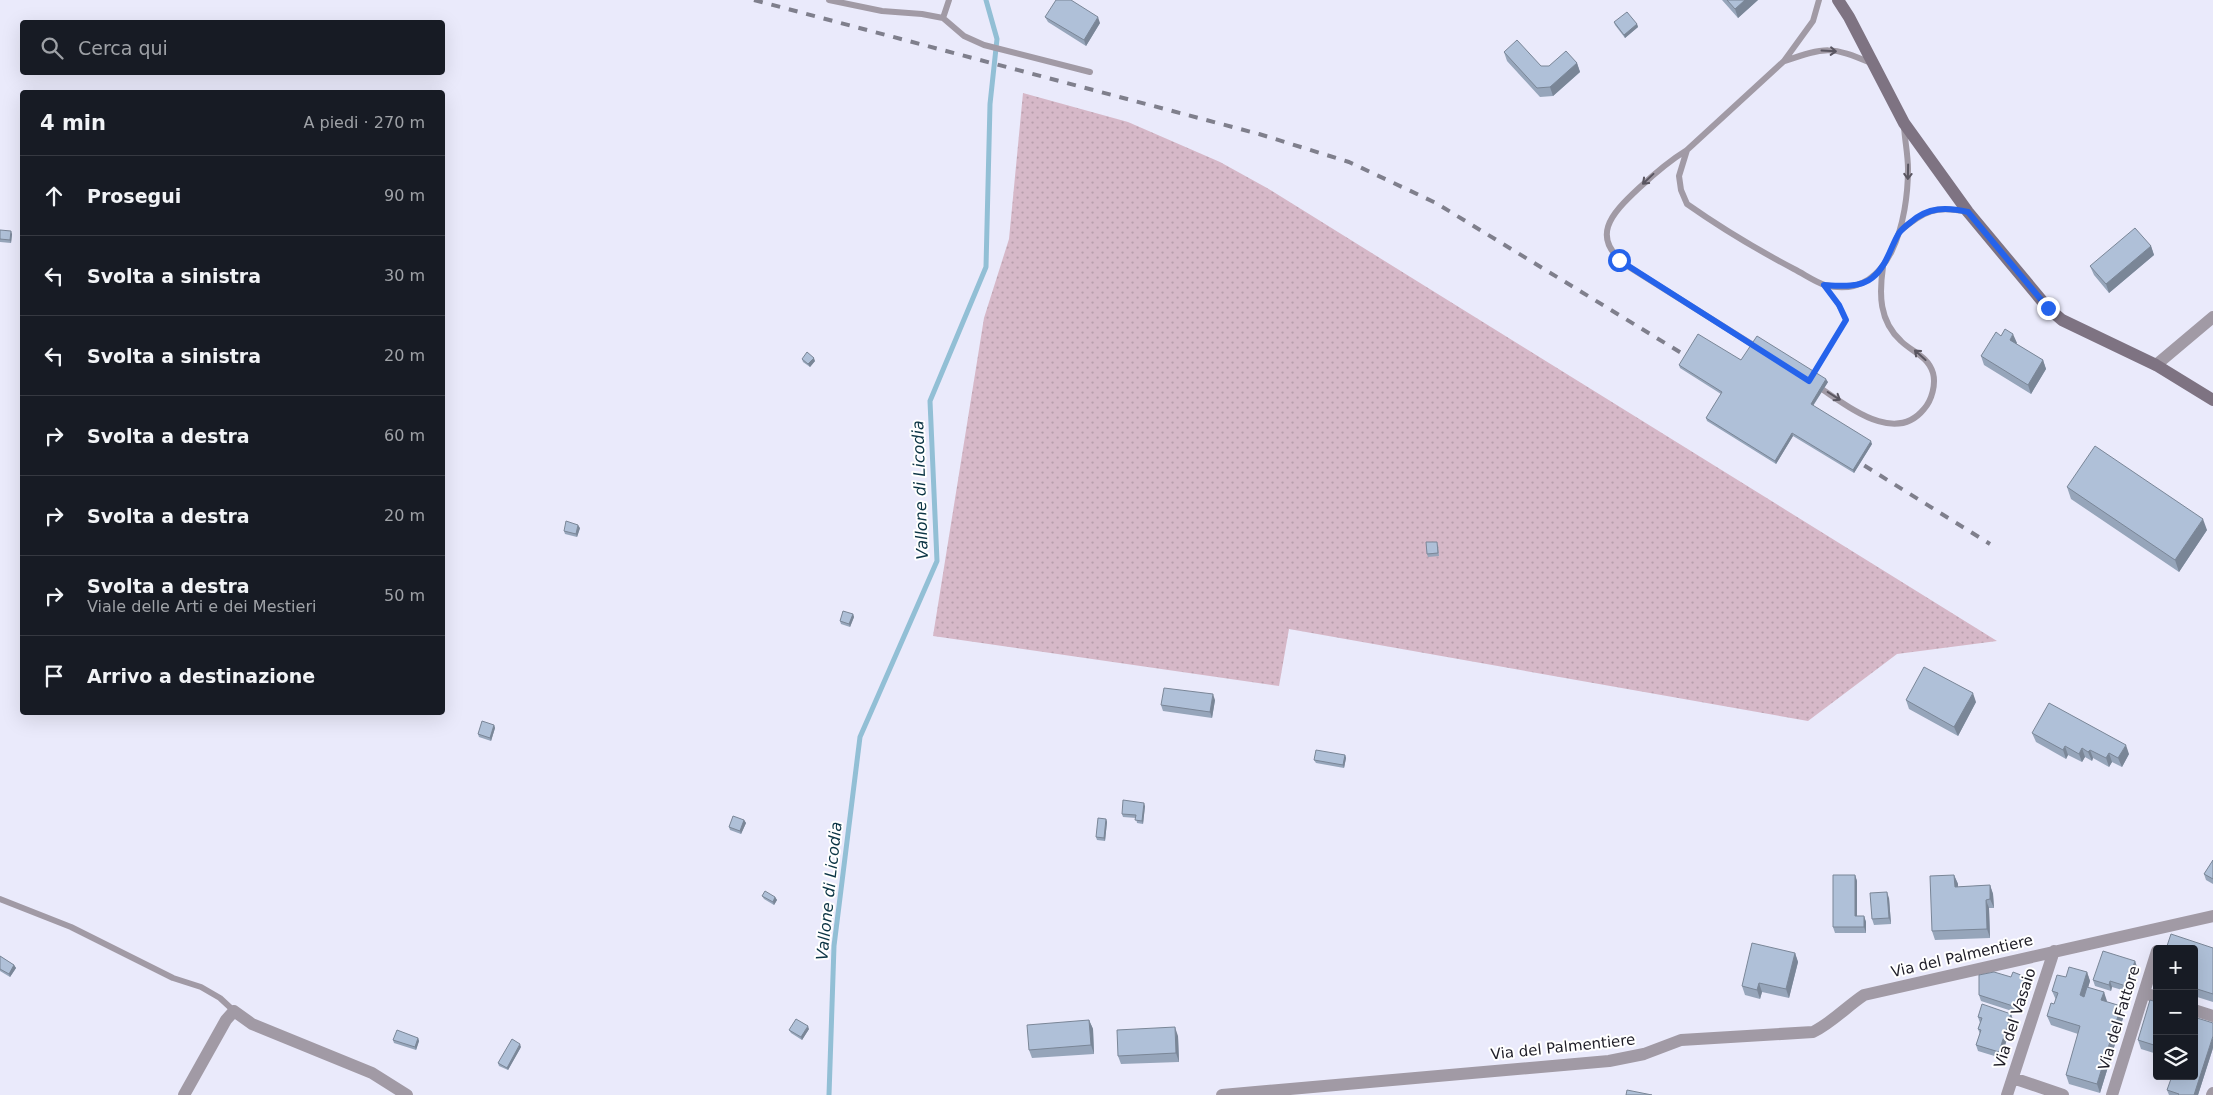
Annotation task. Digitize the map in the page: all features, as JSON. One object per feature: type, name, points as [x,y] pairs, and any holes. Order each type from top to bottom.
[{"type":"street","points":[[1838,0],[1904,123],[1968,212],[2048,308],[2062,320],[2156,365],[2213,400]]},
{"type":"street","points":[[2156,365],[2213,317]]},
{"type":"street","name":"Via del Palmentiere","points":[[1222,1095],[1610,1061],[1644,1054],[1681,1040],[1814,1032],[1830,1023],[1849,1005],[1864,995],[2213,916]]},
{"type":"street","name":"Via del Fattore","points":[[2159,945],[2164,927]]},
{"type":"street","name":"Via del Vasaio","points":[[2007,1095],[2054,952]]},
{"type":"street","name":"Via del Fattore","points":[[2112,1095],[2153,963]]},
{"type":"street","points":[[2144,993],[2153,996]]},
{"type":"street","points":[[184,1095],[226,1020],[234,1011],[252,1024],[372,1073],[406,1095]]},
{"type":"street","points":[[2198,1011],[2213,1016]]},
{"type":"street","points":[[2013,1078],[2063,1095]]},
{"type":"lane","points":[[829,0],[882,11],[943,18],[964,36],[984,45],[1090,72]]},
{"type":"lane","points":[[943,18],[949,0]]},
{"type":"lane","points":[[1768,355],[1629,268],[1615,256],[1608,241],[1607,227],[1612,214],[1620,205],[1662,166],[1687,150],[1784,61],[1813,20],[1819,0]]},
{"type":"lane","points":[[1784,61],[1816,50],[1835,50],[1851,54],[1874,64]]},
{"type":"lane","points":[[1809,381],[1874,421],[1882,423],[1900,424],[1912,419],[1926,406],[1932,394],[1932,372],[1925,359],[1901,342],[1884,318],[1880,288],[1883,267],[1900,231],[1906,196],[1908,168],[1904,123]]},
{"type":"lane","points":[[1687,150],[1679,176],[1681,190],[1687,204],[1777,260],[1824,285],[1840,286],[1861,283],[1871,279],[1883,267]]},
{"type":"lane","points":[[1900,231],[1917,217],[1929,211],[1950,208],[1968,212]]},
{"type":"lane","points":[[0,899],[71,927],[173,978],[201,987],[220,998],[234,1011]]},
{"type":"path","points":[[1809,381],[1846,320],[1839,305],[1824,285]]},
{"type":"shaded area","points":[[1023,93],[1128,122],[1220,162],[1267,188],[1997,641],[1897,654],[1808,721],[1289,629],[1279,686],[933,636],[984,318],[1009,239]]},
{"type":"building","points":[[1056,0],[1071,0],[1098,17],[1084,40],[1045,17]]},
{"type":"building","points":[[1727,0],[1745,0],[1735,9]]},
{"type":"building","points":[[1627,12],[1637,24],[1624,35],[1614,22]]},
{"type":"building","points":[[1517,40],[1541,66],[1549,66],[1566,51],[1577,63],[1550,87],[1537,88],[1504,52]]},
{"type":"building","points":[[2135,228],[2151,246],[2106,284],[2090,266]]},
{"type":"building","points":[[0,230],[11,231],[10,240],[0,239]]},
{"type":"building","points":[[2005,329],[2013,334],[2010,340],[2043,360],[2028,385],[1981,356],[1996,332],[2001,336]]},
{"type":"building","points":[[1698,334],[1741,360],[1757,336],[1826,379],[1811,404],[1871,441],[1853,470],[1792,433],[1775,461],[1706,418],[1722,392],[1679,365]]},
{"type":"building","points":[[807,352],[814,358],[808,364],[802,359]]},
{"type":"building","points":[[2095,446],[2203,519],[2175,560],[2067,487]]},
{"type":"building","points":[[566,521],[578,525],[576,534],[564,531]]},
{"type":"building","points":[[1426,542],[1437,542],[1438,553],[1427,554]]},
{"type":"building","points":[[843,611],[853,614],[849,624],[840,621]]},
{"type":"building","points":[[1924,667],[1973,693],[1954,727],[1906,700]]},
{"type":"building","points":[[1164,688],[1213,694],[1210,712],[1161,705]]},
{"type":"building","points":[[2049,703],[2126,745],[2118,758],[2109,753],[2106,758],[2082,748],[2079,754],[2065,746],[2063,750],[2032,733]]},
{"type":"building","points":[[482,721],[494,725],[490,738],[478,734]]},
{"type":"building","points":[[1316,750],[1345,755],[1343,765],[1314,760]]},
{"type":"building","points":[[1123,800],[1144,803],[1142,821],[1135,820],[1136,815],[1122,814]]},
{"type":"building","points":[[733,816],[744,820],[740,831],[729,827]]},
{"type":"building","points":[[1098,818],[1106,819],[1104,838],[1096,837]]},
{"type":"building","points":[[2213,860],[2213,879],[2204,874]]},
{"type":"building","points":[[1833,875],[1855,875],[1855,916],[1864,916],[1864,927],[1833,927]]},
{"type":"building","points":[[1954,875],[1955,887],[1990,885],[1990,899],[1986,900],[1987,929],[1932,931],[1930,876]]},
{"type":"building","points":[[765,891],[775,897],[773,902],[762,896]]},
{"type":"building","points":[[1887,892],[1889,918],[1872,919],[1870,893]]},
{"type":"building","points":[[2171,934],[2213,948],[2213,994],[2198,989],[2198,945],[2167,945]]},
{"type":"building","points":[[1752,943],[1795,953],[1786,989],[1759,983],[1757,990],[1742,986]]},
{"type":"building","points":[[2103,951],[2135,961],[2126,986],[2110,981],[2109,985],[2093,980]]},
{"type":"building","points":[[0,956],[14,965],[9,974],[0,969]]},
{"type":"building","points":[[2069,967],[2087,972],[2080,995],[2084,997],[2087,987],[2104,992],[2101,1000],[2121,1006],[2097,1084],[2066,1075],[2080,1026],[2047,1016],[2051,1003],[2054,1004],[2058,993],[2052,991],[2057,975],[2066,977]]},
{"type":"building","points":[[1994,972],[2011,977],[2013,972],[2026,977],[2016,1007],[1979,995],[1979,975]]},
{"type":"building","points":[[2150,1000],[2153,1001],[2153,1045],[2138,1040]]},
{"type":"building","points":[[1982,1004],[2011,1014],[1999,1052],[1976,1045],[1981,1030],[1978,1029],[1982,1018],[1978,1017]]},
{"type":"building","points":[[2198,1018],[2213,1023],[2213,1036],[2194,1095],[2178,1095],[2167,1090],[2171,1080],[2198,1080]]},
{"type":"building","points":[[796,1019],[808,1026],[801,1037],[789,1030]]},
{"type":"building","points":[[1089,1020],[1091,1045],[1029,1050],[1027,1025]]},
{"type":"building","points":[[1175,1027],[1176,1053],[1118,1056],[1117,1030]]},
{"type":"building","points":[[397,1030],[418,1038],[415,1047],[393,1040]]},
{"type":"building","points":[[512,1039],[520,1044],[507,1068],[498,1063]]},
{"type":"building","points":[[1627,1090],[1652,1095],[1626,1095]]},
{"type":"waterway","name":"Vallone di Licodia","points":[[829,1095],[834,946],[860,737],[937,561],[930,401],[986,267],[990,104],[997,39],[986,0]]},
{"type":"railway","points":[[754,0],[1259,134],[1349,162],[1436,203],[1696,362]]},
{"type":"railway","points":[[1849,456],[1990,544]]},
{"type":"route","points":[[1619,260],[1809,381],[1846,320],[1839,305],[1824,285],[1840,286],[1861,283],[1871,279],[1883,267],[1900,231],[1917,217],[1929,211],[1950,208],[1968,212],[2048,308]]}]
